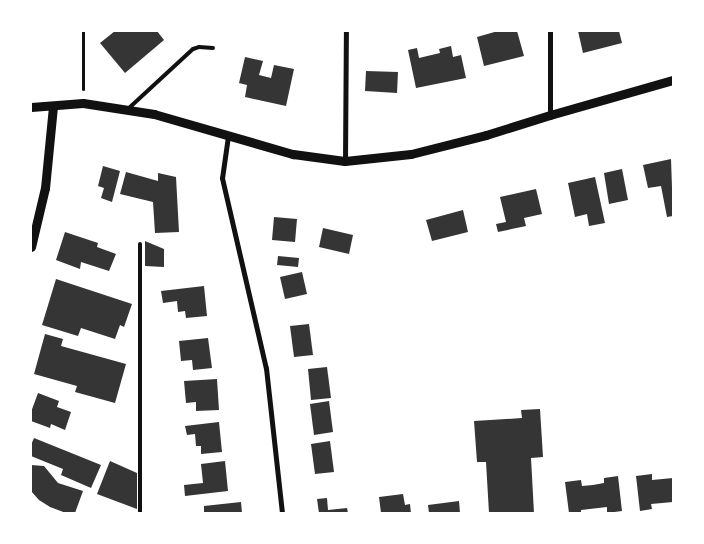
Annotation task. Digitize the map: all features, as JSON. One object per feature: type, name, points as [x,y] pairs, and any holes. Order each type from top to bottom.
[{"type":"street","points":[[345,160],[346,31]]},
{"type":"street","points":[[550,31],[550,114]]},
{"type":"street","points":[[31,107],[82,103],[154,114],[293,154],[345,160],[411,154],[486,135],[550,114],[673,80]]},
{"type":"street","points":[[31,247],[45,188],[53,106]]},
{"type":"street","points":[[228,136],[222,178],[266,368],[282,513]]},
{"type":"lane","points":[[127,110],[193,49],[199,46],[213,48]]},
{"type":"lane","points":[[140,244],[140,513]]},
{"type":"path","points":[[82,103],[83,31]]},
{"type":"building","points":[[115,31],[157,31],[164,40],[125,73],[100,43]]},
{"type":"building","points":[[498,31],[517,31],[524,56],[484,66],[477,37]]},
{"type":"building","points":[[578,31],[619,31],[622,43],[583,53]]},
{"type":"building","points":[[451,46],[453,57],[461,55],[466,78],[416,88],[408,50],[417,48],[419,58],[440,53],[439,49]]},
{"type":"building","points":[[245,57],[263,61],[259,75],[271,78],[274,65],[294,69],[286,106],[245,97],[247,85],[239,83]]},
{"type":"building","points":[[366,71],[398,72],[397,93],[365,91]]},
{"type":"building","points":[[671,159],[673,216],[667,217],[661,186],[648,188],[643,165]]},
{"type":"building","points":[[103,166],[120,171],[112,202],[101,198],[104,188],[98,186]]},
{"type":"building","points":[[622,169],[628,200],[609,204],[604,173]]},
{"type":"building","points":[[126,172],[158,181],[158,173],[176,177],[179,232],[155,233],[153,202],[120,194]]},
{"type":"building","points":[[595,177],[605,223],[589,226],[587,214],[575,217],[568,183]]},
{"type":"building","points":[[536,189],[542,214],[524,218],[526,226],[498,232],[496,224],[506,222],[500,197]]},
{"type":"building","points":[[463,210],[468,232],[432,241],[426,220]]},
{"type":"building","points":[[274,217],[297,219],[295,242],[272,240]]},
{"type":"building","points":[[323,228],[353,235],[349,254],[319,247]]},
{"type":"building","points":[[65,232],[98,243],[97,247],[116,254],[109,271],[81,262],[80,269],[56,260]]},
{"type":"building","points":[[145,241],[164,249],[164,267],[145,266]]},
{"type":"building","points":[[278,256],[299,258],[298,267],[277,265]]},
{"type":"building","points":[[302,272],[307,294],[285,299],[280,277]]},
{"type":"building","points":[[56,279],[132,304],[124,327],[120,325],[115,339],[81,328],[78,336],[42,325]]},
{"type":"building","points":[[204,286],[207,316],[186,318],[185,311],[178,312],[177,301],[163,303],[161,291]]},
{"type":"building","points":[[309,324],[313,355],[294,357],[290,326]]},
{"type":"building","points":[[45,334],[63,339],[61,346],[126,364],[115,403],[75,392],[77,386],[34,374]]},
{"type":"building","points":[[208,338],[212,368],[193,370],[192,360],[181,361],[179,341]]},
{"type":"building","points":[[327,367],[331,398],[311,400],[308,369]]},
{"type":"building","points":[[217,379],[219,410],[196,411],[196,402],[186,403],[184,381]]},
{"type":"building","points":[[38,393],[59,401],[57,407],[71,412],[65,430],[51,424],[50,428],[31,421],[31,412]]},
{"type":"building","points":[[329,401],[333,432],[314,435],[310,404]]},
{"type":"building","points":[[540,409],[543,457],[531,458],[534,513],[489,513],[486,462],[477,462],[474,421],[522,418],[521,410]]},
{"type":"building","points":[[219,422],[222,452],[201,454],[201,446],[196,446],[195,434],[187,435],[185,426]]},
{"type":"building","points":[[34,438],[101,465],[91,488],[61,475],[63,469],[31,456],[31,445]]},
{"type":"building","points":[[330,441],[334,472],[315,474],[311,444]]},
{"type":"building","points":[[110,461],[137,473],[137,509],[97,494]]},
{"type":"building","points":[[225,461],[228,491],[185,496],[184,485],[203,483],[201,464]]},
{"type":"building","points":[[31,465],[44,466],[58,483],[83,491],[75,513],[66,513],[50,507],[39,500],[31,491]]},
{"type":"building","points":[[652,474],[652,480],[673,478],[673,502],[651,504],[652,509],[640,511],[636,476]]},
{"type":"building","points":[[618,476],[622,511],[607,513],[607,507],[581,510],[581,513],[569,513],[565,482],[581,480],[582,486],[593,485],[604,483],[604,478]]},
{"type":"building","points":[[403,494],[405,505],[410,504],[411,513],[381,513],[379,497]]},
{"type":"building","points":[[327,498],[328,510],[347,508],[348,513],[319,513],[317,499]]},
{"type":"building","points":[[459,501],[460,513],[429,513],[428,505]]},
{"type":"building","points":[[241,502],[242,513],[204,513],[204,506]]}]
